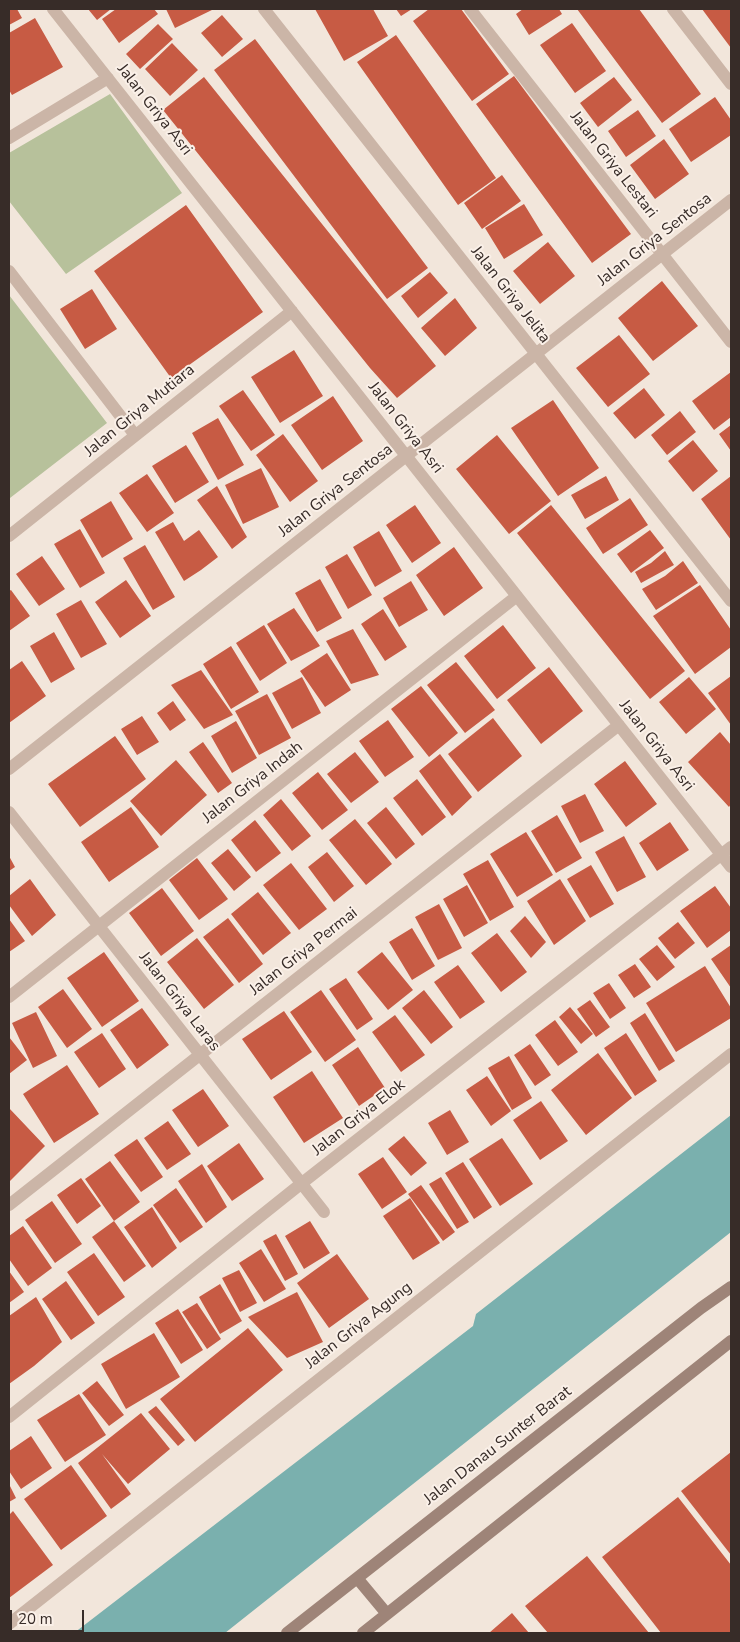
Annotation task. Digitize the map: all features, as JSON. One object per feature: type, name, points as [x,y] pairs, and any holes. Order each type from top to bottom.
[{"type":"main road","name":"Jalan Danau Sunter Barat","points":[[287,1633],[700,1308],[731,1287]]},
{"type":"main road","points":[[363,1633],[731,1341]]},
{"type":"main road","points":[[357,1578],[387,1614]]},
{"type":"street","name":"Jalan Griya Asri","points":[[54,9],[619,725],[726,851],[731,867]]},
{"type":"street","name":"Jalan Griya Jelita","points":[[264,9],[731,601]]},
{"type":"street","name":"Jalan Griya Lestari","points":[[470,9],[731,342]]},
{"type":"street","points":[[673,9],[731,84]]},
{"type":"street","points":[[9,138],[108,78]]},
{"type":"street","name":"Jalan Griya Sentosa","points":[[9,769],[731,200]]},
{"type":"street","points":[[9,271],[135,435]]},
{"type":"street","name":"Jalan Griya Mutiara","points":[[9,535],[292,310]]},
{"type":"street","name":"Jalan Griya Indah","points":[[9,997],[517,596]]},
{"type":"street","name":"Jalan Griya Permai","points":[[9,1205],[619,725]]},
{"type":"street","name":"Jalan Griya Laras","points":[[9,812],[324,1212]]},
{"type":"street","name":"Jalan Griya Elok","points":[[9,1417],[302,1183],[726,851]]},
{"type":"street","name":"Jalan Griya Agung","points":[[9,1624],[731,1054]]},
{"type":"green space","points":[[110,94],[182,193],[66,274],[9,201],[9,153]]},
{"type":"green space","points":[[9,295],[107,423],[10,498],[9,496]]},
{"type":"water","points":[[731,1115],[731,1232],[225,1633],[74,1633],[473,1326],[476,1314]]},
{"type":"building","points":[[9,9],[17,9],[22,18],[9,25]]},
{"type":"building","points":[[88,9],[111,9],[97,20]]},
{"type":"building","points":[[116,9],[154,9],[158,14],[119,43],[102,19]]},
{"type":"building","points":[[166,9],[214,9],[175,28]]},
{"type":"building","points":[[315,9],[373,9],[388,36],[344,61]]},
{"type":"building","points":[[396,9],[412,9],[401,16]]},
{"type":"building","points":[[429,9],[461,9],[509,74],[472,101],[413,21]]},
{"type":"building","points":[[523,9],[559,9],[562,14],[529,35],[516,14]]},
{"type":"building","points":[[577,9],[639,9],[701,94],[662,123]]},
{"type":"building","points":[[702,9],[731,9],[731,48],[719,32]]},
{"type":"building","points":[[222,15],[243,39],[222,57],[201,33]]},
{"type":"building","points":[[35,18],[63,67],[12,95],[9,90],[9,33]]},
{"type":"building","points":[[572,23],[606,71],[575,93],[540,45]]},
{"type":"building","points":[[158,24],[173,39],[140,69],[126,54]]},
{"type":"building","points":[[396,35],[496,178],[458,205],[357,62]]},
{"type":"building","points":[[255,39],[428,268],[387,299],[214,70]]},
{"type":"building","points":[[172,43],[198,70],[170,96],[145,69]]},
{"type":"building","points":[[514,76],[631,234],[592,263],[476,104]]},
{"type":"building","points":[[204,77],[436,366],[397,398],[370,368],[163,110]]},
{"type":"building","points":[[614,77],[632,100],[598,127],[580,103]]},
{"type":"building","points":[[715,97],[731,120],[731,135],[691,162],[669,129]]},
{"type":"building","points":[[638,110],[656,136],[626,157],[608,131]]},
{"type":"building","points":[[664,139],[689,174],[655,199],[630,165]]},
{"type":"building","points":[[502,175],[521,201],[482,229],[464,203]]},
{"type":"building","points":[[524,204],[543,235],[504,259],[485,228]]},
{"type":"building","points":[[186,205],[263,312],[171,378],[94,271]]},
{"type":"building","points":[[548,242],[575,276],[540,304],[513,271]]},
{"type":"building","points":[[430,272],[448,293],[418,318],[401,296]]},
{"type":"building","points":[[662,281],[698,326],[653,361],[618,318]]},
{"type":"building","points":[[92,289],[117,329],[85,349],[60,309]]},
{"type":"building","points":[[455,298],[477,328],[445,356],[421,328]]},
{"type":"building","points":[[619,335],[650,374],[608,407],[576,368]]},
{"type":"building","points":[[294,350],[323,396],[280,423],[251,377]]},
{"type":"building","points":[[731,372],[731,417],[714,430],[692,401]]},
{"type":"building","points":[[644,388],[665,415],[635,439],[613,413]]},
{"type":"building","points":[[243,390],[275,435],[251,451],[219,406]]},
{"type":"building","points":[[333,396],[363,441],[322,470],[291,425]]},
{"type":"building","points":[[553,400],[599,468],[558,496],[511,428]]},
{"type":"building","points":[[680,411],[696,432],[667,455],[651,435]]},
{"type":"building","points":[[218,418],[244,465],[218,480],[192,433]]},
{"type":"building","points":[[731,425],[731,451],[719,434]]},
{"type":"building","points":[[283,434],[318,481],[290,502],[256,455]]},
{"type":"building","points":[[497,435],[551,501],[509,534],[456,469]]},
{"type":"building","points":[[693,440],[718,471],[693,492],[668,461]]},
{"type":"building","points":[[186,445],[209,482],[175,503],[152,466]]},
{"type":"building","points":[[261,468],[279,507],[243,524],[225,485]]},
{"type":"building","points":[[147,474],[174,513],[147,532],[119,493]]},
{"type":"building","points":[[606,476],[619,500],[585,519],[571,495]]},
{"type":"building","points":[[731,476],[731,540],[701,499]]},
{"type":"building","points":[[217,486],[247,537],[232,549],[197,500]]},
{"type":"building","points":[[630,498],[648,525],[603,554],[586,528]]},
{"type":"building","points":[[111,501],[133,539],[102,558],[80,520]]},
{"type":"building","points":[[415,505],[441,543],[412,563],[386,525]]},
{"type":"building","points":[[551,505],[685,671],[650,699],[517,533]]},
{"type":"building","points":[[173,522],[184,541],[199,530],[218,557],[184,581],[155,532]]},
{"type":"building","points":[[80,529],[105,573],[80,588],[54,544]]},
{"type":"building","points":[[650,530],[664,548],[631,573],[617,554]]},
{"type":"building","points":[[379,531],[402,571],[375,587],[353,547]]},
{"type":"building","points":[[145,545],[175,597],[153,610],[123,558]]},
{"type":"building","points":[[454,547],[483,588],[444,616],[416,575]]},
{"type":"building","points":[[665,551],[674,565],[641,583],[635,572],[651,563]]},
{"type":"building","points":[[347,554],[372,595],[348,609],[325,567]]},
{"type":"building","points":[[42,556],[65,589],[39,606],[16,574]]},
{"type":"building","points":[[683,561],[698,583],[656,610],[642,589],[665,576]]},
{"type":"building","points":[[320,579],[342,618],[317,632],[295,593]]},
{"type":"building","points":[[126,580],[151,616],[120,638],[95,602]]},
{"type":"building","points":[[411,581],[428,610],[399,627],[383,598]]},
{"type":"building","points":[[700,585],[731,630],[731,647],[695,674],[653,616]]},
{"type":"building","points":[[11,590],[30,616],[9,631],[9,591]]},
{"type":"building","points":[[81,600],[107,644],[81,658],[56,614]]},
{"type":"building","points":[[294,608],[320,646],[291,661],[267,624]]},
{"type":"building","points":[[383,609],[407,647],[385,661],[361,624]]},
{"type":"building","points":[[264,625],[287,663],[260,681],[236,643]]},
{"type":"building","points":[[503,625],[536,668],[497,699],[464,656]]},
{"type":"building","points":[[353,629],[379,675],[351,684],[326,641]]},
{"type":"building","points":[[54,632],[75,669],[51,683],[30,646]]},
{"type":"building","points":[[231,646],[259,692],[231,709],[203,664]]},
{"type":"building","points":[[327,653],[351,690],[325,707],[300,671]]},
{"type":"building","points":[[22,661],[46,696],[9,723],[9,670]]},
{"type":"building","points":[[456,662],[495,710],[465,733],[427,685]]},
{"type":"building","points":[[549,667],[583,711],[541,744],[507,700]]},
{"type":"building","points":[[201,670],[233,715],[204,729],[171,685]]},
{"type":"building","points":[[731,676],[731,725],[708,693]]},
{"type":"building","points":[[302,677],[321,713],[292,729],[272,693]]},
{"type":"building","points":[[689,677],[716,709],[686,734],[659,702]]},
{"type":"building","points":[[421,686],[458,733],[429,757],[391,709]]},
{"type":"building","points":[[267,694],[291,738],[259,755],[235,711]]},
{"type":"building","points":[[173,701],[186,720],[170,731],[157,713]]},
{"type":"building","points":[[142,716],[159,742],[137,755],[121,729]]},
{"type":"building","points":[[493,718],[522,756],[478,792],[448,754]]},
{"type":"building","points":[[388,720],[414,757],[385,777],[359,741]]},
{"type":"building","points":[[236,721],[257,758],[232,773],[211,736]]},
{"type":"building","points":[[720,732],[731,745],[731,804],[729,807],[688,762]]},
{"type":"building","points":[[115,736],[146,779],[80,827],[48,784]]},
{"type":"building","points":[[203,742],[232,783],[218,793],[189,752]]},
{"type":"building","points":[[355,752],[379,782],[351,803],[327,774]]},
{"type":"building","points":[[440,754],[472,797],[452,816],[419,771]]},
{"type":"building","points":[[176,760],[207,795],[161,836],[130,801]]},
{"type":"building","points":[[625,761],[657,804],[626,827],[594,784]]},
{"type":"building","points":[[318,772],[348,810],[322,830],[292,793]]},
{"type":"building","points":[[417,779],[446,817],[422,836],[393,798]]},
{"type":"building","points":[[585,794],[604,831],[580,843],[561,806]]},
{"type":"building","points":[[281,799],[311,836],[292,851],[263,815]]},
{"type":"building","points":[[131,807],[159,847],[109,882],[81,842]]},
{"type":"building","points":[[386,807],[415,844],[396,859],[367,823]]},
{"type":"building","points":[[557,815],[582,858],[556,873],[531,831]]},
{"type":"building","points":[[355,819],[392,864],[366,885],[329,840]]},
{"type":"building","points":[[255,820],[281,853],[256,872],[231,840]]},
{"type":"building","points":[[670,822],[689,850],[657,871],[639,843]]},
{"type":"building","points":[[526,832],[553,875],[517,897],[490,854]]},
{"type":"building","points":[[624,836],[646,877],[617,892],[595,852]]},
{"type":"building","points":[[228,849],[251,877],[234,891],[211,863]]},
{"type":"building","points":[[327,852],[354,886],[334,902],[308,867]]},
{"type":"building","points":[[9,856],[15,867],[9,871]]},
{"type":"building","points":[[197,858],[228,899],[199,920],[169,880]]},
{"type":"building","points":[[488,860],[514,907],[490,921],[463,874]]},
{"type":"building","points":[[291,863],[327,909],[299,930],[263,885]]},
{"type":"building","points":[[591,865],[614,904],[590,918],[567,879]]},
{"type":"building","points":[[30,879],[56,915],[32,936],[9,905],[9,896]]},
{"type":"building","points":[[560,879],[586,921],[554,945],[527,901]]},
{"type":"building","points":[[467,885],[488,923],[464,937],[443,899]]},
{"type":"building","points":[[715,886],[731,908],[731,930],[707,948],[680,911]]},
{"type":"building","points":[[162,888],[194,931],[161,956],[129,913]]},
{"type":"building","points":[[258,892],[291,933],[263,955],[231,914]]},
{"type":"building","points":[[439,904],[462,948],[438,960],[415,917]]},
{"type":"building","points":[[525,916],[546,942],[531,958],[510,931]]},
{"type":"building","points":[[228,918],[263,964],[239,983],[203,937]]},
{"type":"building","points":[[9,919],[25,941],[9,952]]},
{"type":"building","points":[[678,922],[695,943],[675,959],[658,938]]},
{"type":"building","points":[[412,928],[435,966],[412,980],[389,942]]},
{"type":"building","points":[[497,933],[527,972],[501,992],[471,953]]},
{"type":"building","points":[[197,938],[234,985],[204,1009],[167,962]]},
{"type":"building","points":[[657,945],[675,967],[657,981],[639,959]]},
{"type":"building","points":[[731,945],[731,988],[711,959]]},
{"type":"building","points":[[104,952],[139,1001],[102,1027],[67,978]]},
{"type":"building","points":[[382,952],[413,990],[388,1010],[357,972]]},
{"type":"building","points":[[635,964],[651,987],[634,998],[618,975]]},
{"type":"building","points":[[458,965],[485,1002],[460,1019],[434,982]]},
{"type":"building","points":[[705,966],[731,1008],[731,1018],[676,1052],[646,1003]]},
{"type":"building","points":[[346,978],[373,1019],[357,1030],[329,989]]},
{"type":"building","points":[[609,983],[626,1008],[610,1019],[593,993]]},
{"type":"building","points":[[63,989],[92,1029],[67,1048],[38,1007]]},
{"type":"building","points":[[321,990],[356,1040],[325,1062],[290,1012]]},
{"type":"building","points":[[424,990],[453,1027],[431,1044],[402,1008]]},
{"type":"building","points":[[590,1000],[610,1027],[596,1037],[577,1009]]},
{"type":"building","points":[[570,1007],[593,1034],[581,1044],[559,1017]]},
{"type":"building","points":[[142,1008],[169,1045],[137,1069],[110,1030]]},
{"type":"building","points":[[284,1011],[312,1052],[271,1080],[242,1039]]},
{"type":"building","points":[[36,1012],[57,1056],[33,1068],[12,1023]]},
{"type":"building","points":[[645,1013],[675,1061],[659,1071],[630,1023]]},
{"type":"building","points":[[395,1015],[425,1055],[401,1072],[372,1032]]},
{"type":"building","points":[[555,1020],[578,1052],[558,1066],[535,1035]]},
{"type":"building","points":[[102,1033],[126,1069],[99,1088],[74,1052]]},
{"type":"building","points":[[626,1033],[657,1081],[635,1096],[604,1048]]},
{"type":"building","points":[[9,1037],[27,1060],[9,1074]]},
{"type":"building","points":[[530,1044],[551,1075],[535,1086],[514,1055]]},
{"type":"building","points":[[358,1047],[385,1088],[359,1106],[332,1065]]},
{"type":"building","points":[[598,1053],[632,1098],[586,1135],[551,1090]]},
{"type":"building","points":[[509,1056],[532,1098],[512,1110],[488,1068]]},
{"type":"building","points":[[67,1065],[99,1114],[54,1143],[23,1094]]},
{"type":"building","points":[[312,1071],[343,1118],[304,1143],[273,1097]]},
{"type":"building","points":[[487,1076],[511,1111],[491,1126],[466,1090]]},
{"type":"building","points":[[203,1089],[229,1126],[198,1147],[172,1110]]},
{"type":"building","points":[[541,1101],[568,1141],[540,1160],[513,1120]]},
{"type":"building","points":[[9,1108],[45,1146],[9,1182]]},
{"type":"building","points":[[450,1110],[469,1142],[447,1155],[428,1123]]},
{"type":"building","points":[[168,1121],[191,1154],[167,1170],[144,1138]]},
{"type":"building","points":[[404,1136],[427,1163],[411,1176],[388,1149]]},
{"type":"building","points":[[502,1138],[533,1184],[500,1206],[469,1159]]},
{"type":"building","points":[[137,1139],[163,1177],[141,1192],[114,1155]]},
{"type":"building","points":[[239,1143],[264,1179],[232,1201],[207,1166]]},
{"type":"building","points":[[383,1157],[407,1192],[382,1209],[358,1174]]},
{"type":"building","points":[[110,1161],[140,1202],[114,1221],[85,1179]]},
{"type":"building","points":[[463,1162],[492,1207],[474,1219],[445,1173]]},
{"type":"building","points":[[202,1164],[227,1207],[206,1223],[178,1181]]},
{"type":"building","points":[[441,1177],[469,1222],[457,1229],[429,1184]]},
{"type":"building","points":[[81,1178],[101,1206],[77,1224],[57,1195]]},
{"type":"building","points":[[421,1185],[455,1232],[443,1241],[408,1194]]},
{"type":"building","points":[[176,1188],[203,1227],[180,1243],[153,1205]]},
{"type":"building","points":[[410,1198],[440,1243],[413,1260],[383,1216]]},
{"type":"building","points":[[52,1201],[82,1244],[55,1263],[25,1220]]},
{"type":"building","points":[[152,1207],[177,1248],[152,1268],[124,1227]]},
{"type":"building","points":[[114,1221],[146,1266],[124,1282],[92,1237]]},
{"type":"building","points":[[310,1221],[330,1253],[304,1269],[285,1236]]},
{"type":"building","points":[[23,1226],[52,1268],[28,1286],[9,1259],[9,1236]]},
{"type":"building","points":[[276,1234],[298,1274],[285,1281],[263,1241]]},
{"type":"building","points":[[261,1249],[286,1289],[264,1302],[239,1263]]},
{"type":"building","points":[[94,1253],[125,1297],[98,1316],[67,1272]]},
{"type":"building","points":[[337,1254],[369,1299],[329,1328],[297,1283]]},
{"type":"building","points":[[239,1270],[257,1303],[240,1312],[222,1278]]},
{"type":"building","points":[[9,1271],[24,1292],[9,1303]]},
{"type":"building","points":[[66,1281],[95,1323],[71,1340],[42,1299]]},
{"type":"building","points":[[220,1284],[242,1321],[220,1334],[199,1297]]},
{"type":"building","points":[[297,1292],[323,1342],[287,1358],[248,1317]]},
{"type":"building","points":[[36,1297],[62,1342],[9,1384],[9,1316]]},
{"type":"building","points":[[197,1303],[221,1339],[207,1349],[182,1312]]},
{"type":"building","points":[[178,1309],[203,1350],[181,1364],[155,1323]]},
{"type":"building","points":[[248,1328],[283,1370],[195,1442],[160,1399]]},
{"type":"building","points":[[154,1333],[180,1377],[126,1409],[101,1364]]},
{"type":"building","points":[[97,1381],[124,1415],[109,1426],[82,1393]]},
{"type":"building","points":[[79,1394],[106,1435],[65,1462],[37,1420]]},
{"type":"building","points":[[156,1406],[185,1440],[178,1446],[148,1412]]},
{"type":"building","points":[[141,1413],[170,1449],[128,1484],[102,1454],[131,1494],[111,1509],[78,1463]]},
{"type":"building","points":[[31,1436],[52,1468],[21,1489],[9,1471],[9,1451]]},
{"type":"building","points":[[731,1452],[731,1555],[681,1491]]},
{"type":"building","points":[[71,1465],[107,1516],[61,1550],[24,1499]]},
{"type":"building","points":[[9,1484],[16,1498],[9,1502]]},
{"type":"building","points":[[678,1497],[731,1565],[731,1633],[661,1633],[602,1557]]},
{"type":"building","points":[[13,1511],[53,1565],[9,1598],[9,1515]]},
{"type":"building","points":[[587,1556],[649,1633],[548,1633],[525,1606]]},
{"type":"building","points":[[512,1613],[529,1633],[489,1633]]}]
